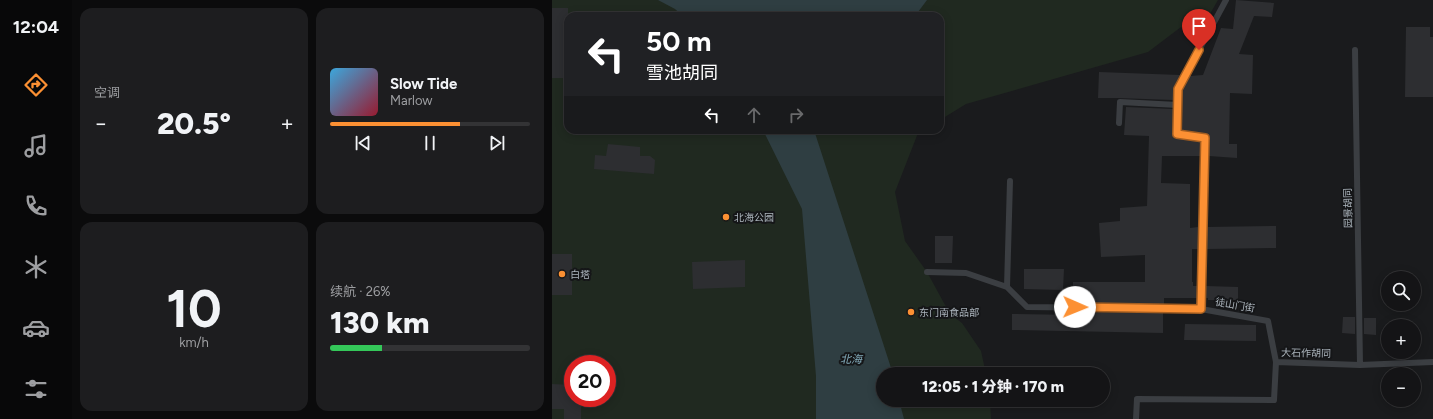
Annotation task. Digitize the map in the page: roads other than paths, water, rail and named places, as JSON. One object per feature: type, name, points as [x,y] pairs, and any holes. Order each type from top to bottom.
[{"type":"lane","points":[[1201,309],[1205,138],[1177,134],[1178,89],[1226,0]]},
{"type":"lane","name":"园景胡同","points":[[1355,50],[1360,365]]},
{"type":"lane","points":[[1119,123],[1120,102],[1178,105]]},
{"type":"lane","points":[[1007,288],[1010,182]]},
{"type":"lane","name":"徒山门街","points":[[927,272],[966,273],[1007,288],[1027,306],[1201,309],[1268,321],[1276,362]]},
{"type":"lane","name":"大石作胡同","points":[[1136,419],[1137,399],[1274,400],[1276,362],[1360,365],[1433,362]]},
{"type":"water","points":[[658,0],[927,0],[918,12],[678,12]]},
{"type":"water","name":"北海","points":[[765,134],[815,134],[891,367],[876,367],[876,407],[901,407],[904,419],[816,419],[816,376],[802,209]]},
{"type":"place","name":"北海公园","points":[[726,217]]},
{"type":"place","name":"白塔","points":[[562,274]]},
{"type":"place","name":"东门南食品部","points":[[911,312]]}]
